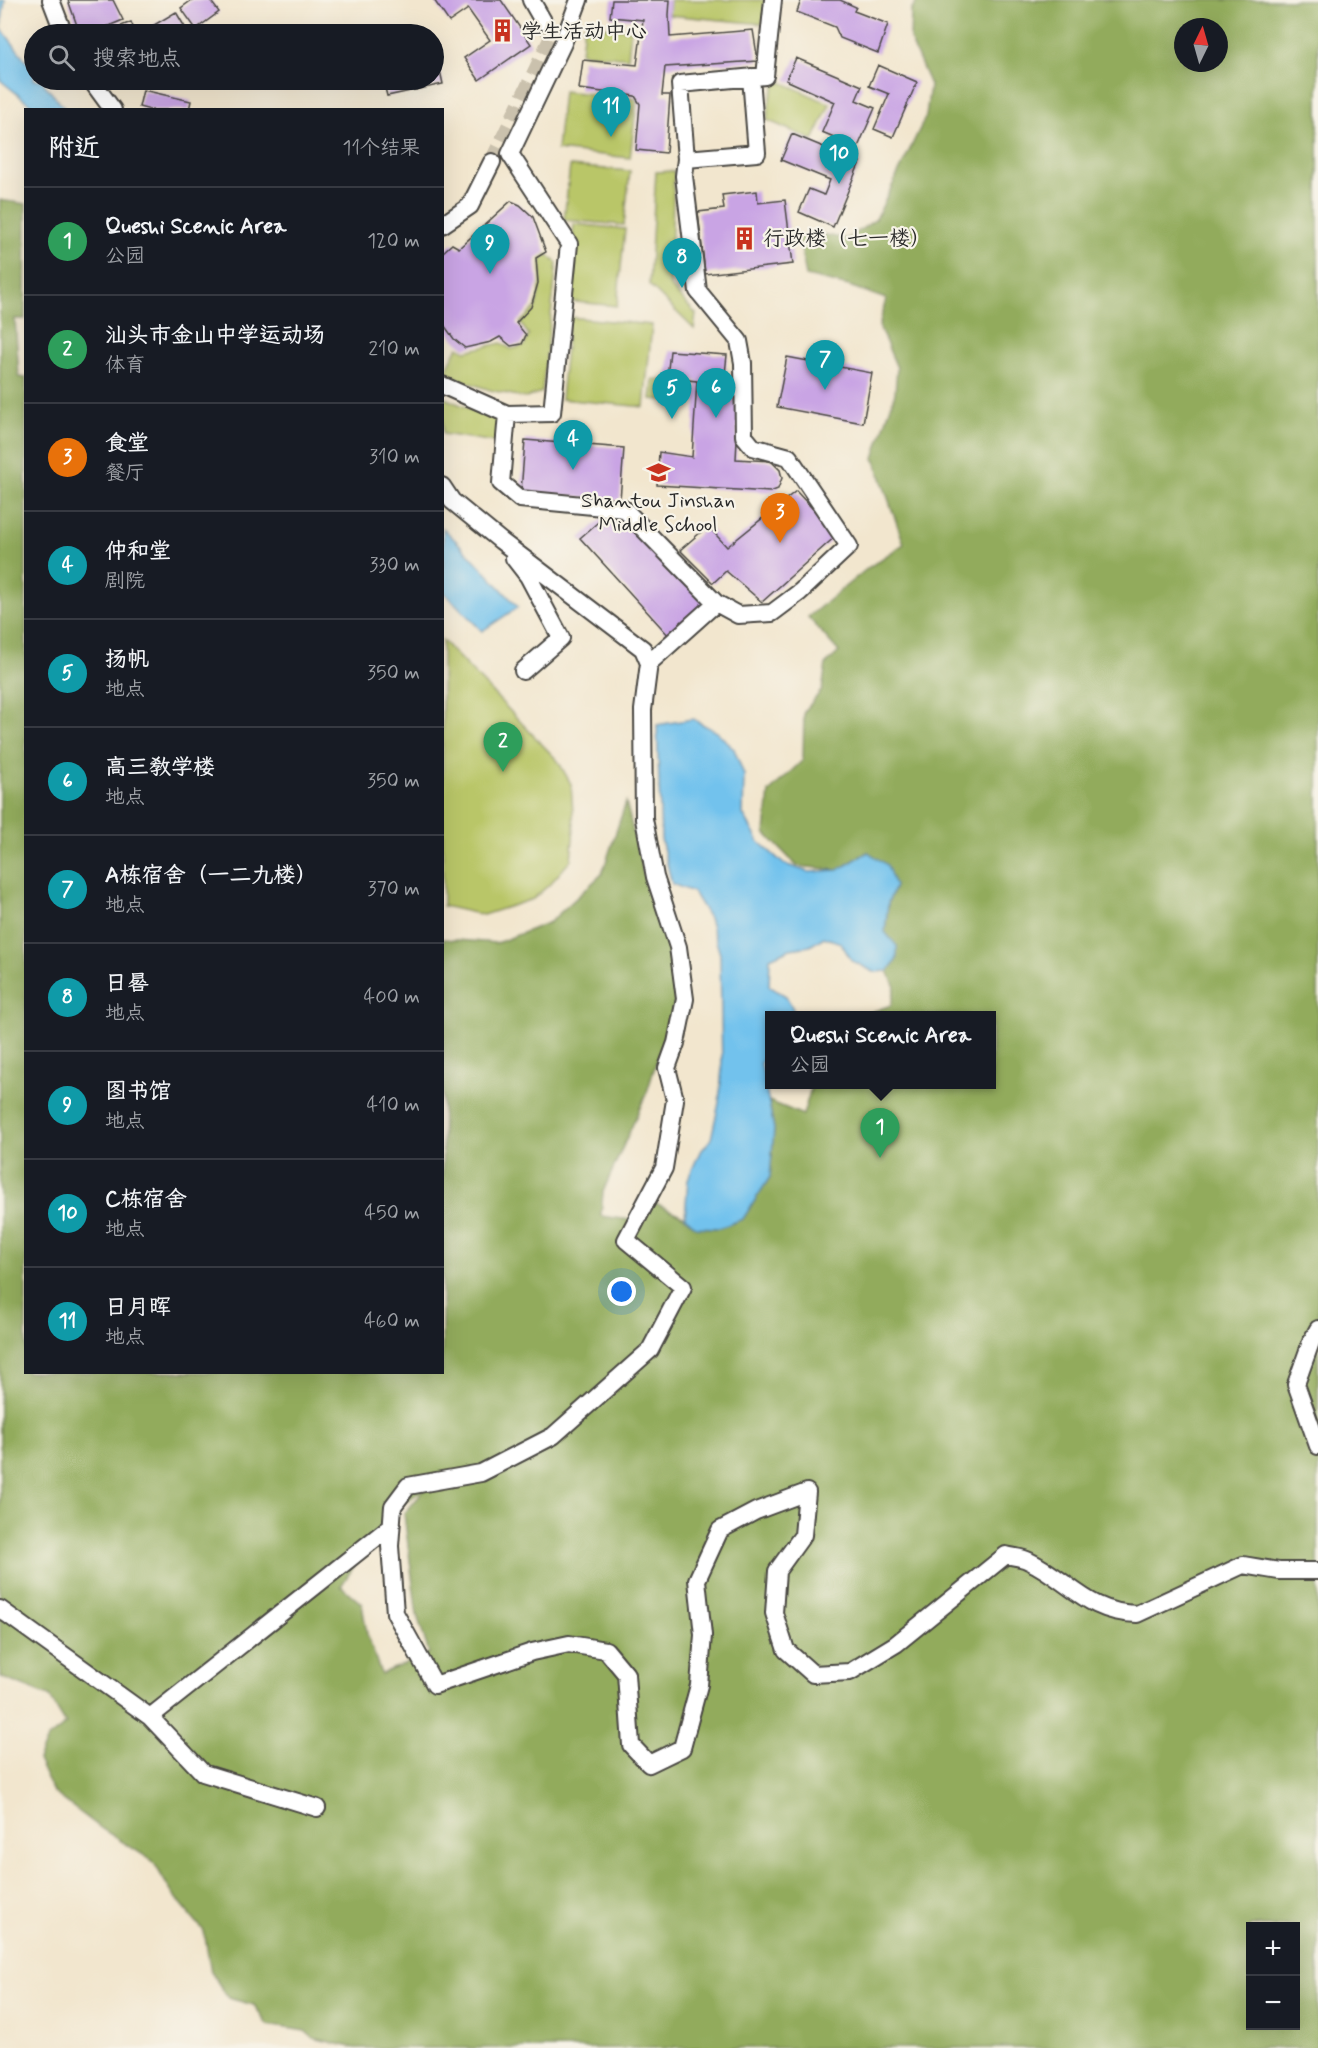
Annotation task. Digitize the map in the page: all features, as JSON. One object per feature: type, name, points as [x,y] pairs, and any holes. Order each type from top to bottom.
[{"type":"street","points":[[51,0],[60,24]]},
{"type":"street","points":[[531,0],[543,21]]},
{"type":"street","points":[[444,386],[507,414],[552,413],[569,244],[510,154],[563,43],[579,0]]},
{"type":"street","points":[[507,414],[501,483],[520,499],[624,509],[716,603],[738,615],[772,614],[800,592],[849,546],[789,457],[753,447],[744,436],[743,363],[738,341],[698,291],[684,176],[686,159],[680,84],[765,76],[773,0]]},
{"type":"street","points":[[686,159],[757,153],[751,77]]},
{"type":"street","points":[[98,90],[112,108]]},
{"type":"street","points":[[444,224],[470,206],[492,162]]},
{"type":"street","points":[[444,489],[452,501],[501,541],[643,650],[649,663],[643,710],[644,819],[655,878],[678,947],[685,999],[676,1043],[667,1068],[675,1100],[664,1168],[626,1240],[683,1287],[650,1350],[553,1436],[482,1473],[408,1486],[393,1506],[390,1546],[395,1613],[435,1685],[532,1652],[569,1644],[606,1650],[626,1674],[631,1745],[650,1764],[682,1748],[699,1685],[703,1635],[697,1580],[720,1530],[756,1511],[807,1492],[803,1535],[777,1571],[774,1612],[786,1650],[813,1674],[850,1672],[896,1644],[1006,1555],[1028,1560],[1097,1606],[1119,1614],[1137,1614],[1244,1565],[1279,1570],[1318,1571]]},
{"type":"street","points":[[501,541],[528,576],[561,638],[523,671]]},
{"type":"street","points":[[649,663],[716,603]]},
{"type":"street","points":[[1318,1329],[1296,1384],[1318,1446]]},
{"type":"street","points":[[150,1717],[391,1526]]},
{"type":"street","points":[[0,1609],[150,1717],[202,1773],[317,1808]]},
{"type":"green space","points":[[670,0],[765,0],[763,24],[669,15]]},
{"type":"green space","points":[[918,0],[1318,0],[1318,2048],[355,2048],[313,2038],[305,2031],[267,2025],[254,2005],[228,1998],[211,1972],[204,1931],[170,1890],[153,1861],[102,1829],[53,1792],[38,1760],[47,1739],[66,1724],[49,1696],[0,1677],[0,200],[24,204],[24,319],[15,319],[19,377],[24,378],[24,1374],[444,1374],[444,939],[497,943],[550,922],[602,874],[626,802],[648,892],[670,952],[675,1002],[647,1092],[603,1192],[601,1216],[638,1221],[653,1202],[685,1217],[696,1227],[719,1228],[743,1219],[770,1177],[774,1129],[769,1101],[803,1115],[811,1089],[996,1089],[996,1011],[875,1011],[891,1005],[895,987],[888,971],[897,959],[885,932],[888,903],[895,886],[868,852],[838,870],[797,866],[765,833],[769,792],[803,760],[804,712],[822,690],[826,664],[839,652],[808,617],[869,567],[904,544],[874,458],[895,393],[897,368],[879,326],[886,299],[849,286],[806,276],[799,237],[815,233],[847,239],[876,219],[926,116],[930,85],[910,39],[911,11]],"holes":[[[427,1487],[404,1514],[417,1615],[429,1653],[381,1674],[367,1634],[362,1604],[341,1586],[360,1557],[372,1547],[384,1517]]]},
{"type":"green space","points":[[584,25],[631,30],[628,58],[581,53]]},
{"type":"green space","points":[[777,80],[830,104],[813,140],[767,120],[770,99]]},
{"type":"green space","points":[[563,91],[637,99],[630,158],[557,150]]},
{"type":"green space","points":[[570,166],[630,171],[624,225],[564,220]]},
{"type":"green space","points":[[674,171],[670,286],[696,314],[694,329],[649,285],[656,172]]},
{"type":"green space","points":[[574,224],[625,229],[617,306],[566,301]]},
{"type":"green space","points":[[547,254],[557,263],[542,392],[526,398],[490,390],[444,374],[458,347],[466,351],[501,343],[511,349],[524,346],[529,335],[520,323],[536,307],[541,283],[541,259]]},
{"type":"green space","points":[[569,317],[652,325],[644,407],[561,399]]},
{"type":"green space","points":[[653,379],[694,383],[692,402],[651,399]]},
{"type":"green space","points":[[444,398],[502,422],[501,443],[444,434]]},
{"type":"green space","points":[[444,642],[558,761],[571,784],[574,828],[571,860],[533,899],[483,915],[444,906]]},
{"type":"water","points":[[0,0],[5,0],[1,28],[24,58],[24,90],[49,90],[64,108],[35,108],[0,80]]},
{"type":"water","points":[[444,529],[518,607],[482,631],[444,592]]},
{"type":"water","points":[[693,719],[717,732],[734,749],[744,775],[743,814],[759,842],[784,864],[809,872],[838,870],[868,852],[887,865],[895,886],[888,903],[885,932],[897,946],[897,959],[888,971],[874,972],[852,961],[841,943],[824,937],[810,946],[790,949],[770,958],[769,986],[786,996],[793,1009],[792,1011],[765,1011],[765,1055],[761,1063],[774,1129],[770,1177],[743,1219],[719,1228],[696,1227],[685,1217],[688,1179],[699,1154],[711,1139],[719,1103],[722,1068],[720,954],[709,918],[693,892],[672,884],[661,839],[657,725]]},
{"type":"building","points":[[68,0],[113,0],[123,20],[113,24],[76,24]]},
{"type":"building","points":[[192,0],[210,0],[219,12],[203,24],[192,24],[181,8]]},
{"type":"building","name":"学生活动中心","points":[[434,0],[501,0],[531,44],[479,80],[464,58],[490,40],[468,9],[449,22]]},
{"type":"building","points":[[612,0],[670,0],[670,37],[753,30],[758,61],[665,67],[662,95],[670,95],[666,153],[636,150],[640,104],[635,96],[579,89],[583,60],[637,65],[643,20],[610,17]]},
{"type":"building","points":[[801,0],[840,0],[856,7],[854,11],[888,24],[878,53],[840,38],[835,27],[797,12]]},
{"type":"building","points":[[176,12],[183,24],[156,24]]},
{"type":"building","points":[[796,58],[862,86],[856,100],[875,108],[858,147],[822,132],[835,102],[786,80]]},
{"type":"building","points":[[878,65],[917,82],[893,137],[874,129],[889,94],[869,86]]},
{"type":"building","points":[[143,90],[191,101],[189,108],[139,107]]},
{"type":"building","points":[[386,90],[415,90],[387,96]]},
{"type":"building","points":[[792,134],[860,162],[833,227],[799,212],[809,189],[824,195],[830,180],[781,160]]},
{"type":"building","name":"行政楼（七一楼）","points":[[757,191],[758,203],[785,200],[793,264],[705,274],[698,212],[724,209],[722,195]]},
{"type":"building","points":[[511,201],[520,205],[533,217],[546,252],[536,258],[538,283],[531,307],[516,323],[526,335],[522,344],[511,346],[500,337],[491,342],[465,348],[454,339],[444,325],[444,251],[452,244],[459,248]]},
{"type":"building","points":[[670,351],[727,355],[724,383],[740,385],[736,459],[771,461],[780,470],[782,478],[778,489],[770,492],[657,485],[659,452],[692,457],[697,381],[667,378]]},
{"type":"building","points":[[787,357],[872,373],[863,423],[777,407]]},
{"type":"building","points":[[525,440],[624,448],[620,500],[521,492]]},
{"type":"building","points":[[796,491],[837,535],[762,602],[726,571],[713,583],[680,550],[708,526],[727,547]]},
{"type":"building","points":[[604,517],[631,521],[709,601],[670,637],[580,538]]},
{"type":"tunnel","points":[[492,162],[552,37],[543,21]]},
{"type":"place","name":"学生活动中心","points":[[503,31]]},
{"type":"place","name":"日月晖","points":[[611,137]]},
{"type":"place","name":"C栋宿舍","points":[[839,184]]},
{"type":"place","name":"行政楼（七一楼）","points":[[745,238]]},
{"type":"place","name":"图书馆","points":[[490,274]]},
{"type":"place","name":"日晷","points":[[682,288]]},
{"type":"place","name":"A栋宿舍（一二九楼）","points":[[825,390]]},
{"type":"place","name":"高三教学楼","points":[[716,418]]},
{"type":"place","name":"扬帆","points":[[672,419]]},
{"type":"place","name":"仲和堂","points":[[573,470]]},
{"type":"place","name":"Shantou Jinshan Middle School","points":[[658,472]]},
{"type":"place","name":"食堂","points":[[780,543]]},
{"type":"place","name":"汕头市金山中学运动场","points":[[503,772]]},
{"type":"place","name":"Queshi Scenic Area","points":[[880,1158]]}]
